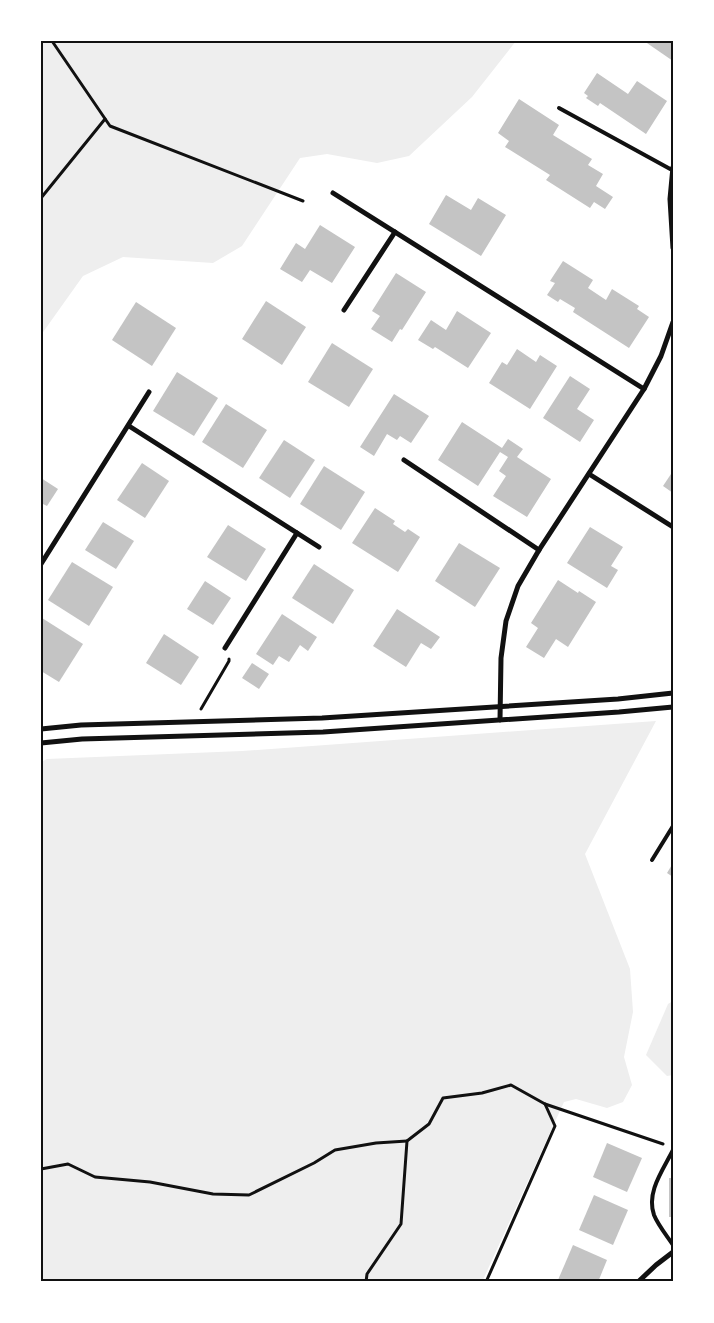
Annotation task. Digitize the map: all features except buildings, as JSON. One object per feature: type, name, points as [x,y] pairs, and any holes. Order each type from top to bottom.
[{"type":"street","points":[[672,168],[670,199],[673,248]]},
{"type":"street","points":[[333,193],[644,389]]},
{"type":"street","points":[[344,310],[395,232]]},
{"type":"street","points":[[500,720],[501,658],[506,620],[518,586],[539,550],[644,389],[661,356],[673,322]]},
{"type":"street","points":[[41,564],[149,392]]},
{"type":"street","points":[[129,426],[319,547]]},
{"type":"street","points":[[404,460],[539,550]]},
{"type":"street","points":[[589,474],[673,527]]},
{"type":"street","points":[[225,648],[297,533]]},
{"type":"street","points":[[41,729],[81,725],[322,718],[500,707],[673,693]]},
{"type":"street","points":[[41,743],[91,738],[323,732],[673,707]]},
{"type":"street","points":[[638,1282],[673,1252]]},
{"type":"lane","points":[[559,108],[672,168]]},
{"type":"lane","points":[[652,860],[673,826]]},
{"type":"lane","points":[[673,1150],[653,1191],[651,1201],[655,1216],[673,1245]]},
{"type":"path","points":[[52,41],[110,126],[303,201]]},
{"type":"path","points":[[41,198],[105,119]]},
{"type":"path","points":[[195,721],[230,660],[225,648]]},
{"type":"path","points":[[41,1168],[68,1164],[95,1177],[150,1182],[213,1194],[249,1195],[314,1163],[335,1150],[376,1143],[407,1141],[429,1124],[443,1098],[482,1093],[510,1085],[545,1104],[664,1144]]},
{"type":"path","points":[[486,1282],[555,1126],[545,1104]]},
{"type":"path","points":[[366,1282],[367,1274],[401,1224],[407,1141]]},
{"type":"shaded area","points":[[41,41],[516,41],[472,97],[409,156],[377,163],[327,154],[300,158],[242,246],[213,263],[123,257],[83,276],[41,335]]},
{"type":"shaded area","points":[[656,721],[585,854],[630,969],[633,1012],[624,1057],[632,1085],[623,1102],[607,1108],[576,1099],[564,1102],[482,1282],[41,1282],[41,762],[47,759],[242,751]]},
{"type":"shaded area","points":[[673,1001],[673,1075],[667,1076],[646,1055],[668,1004]]}]
